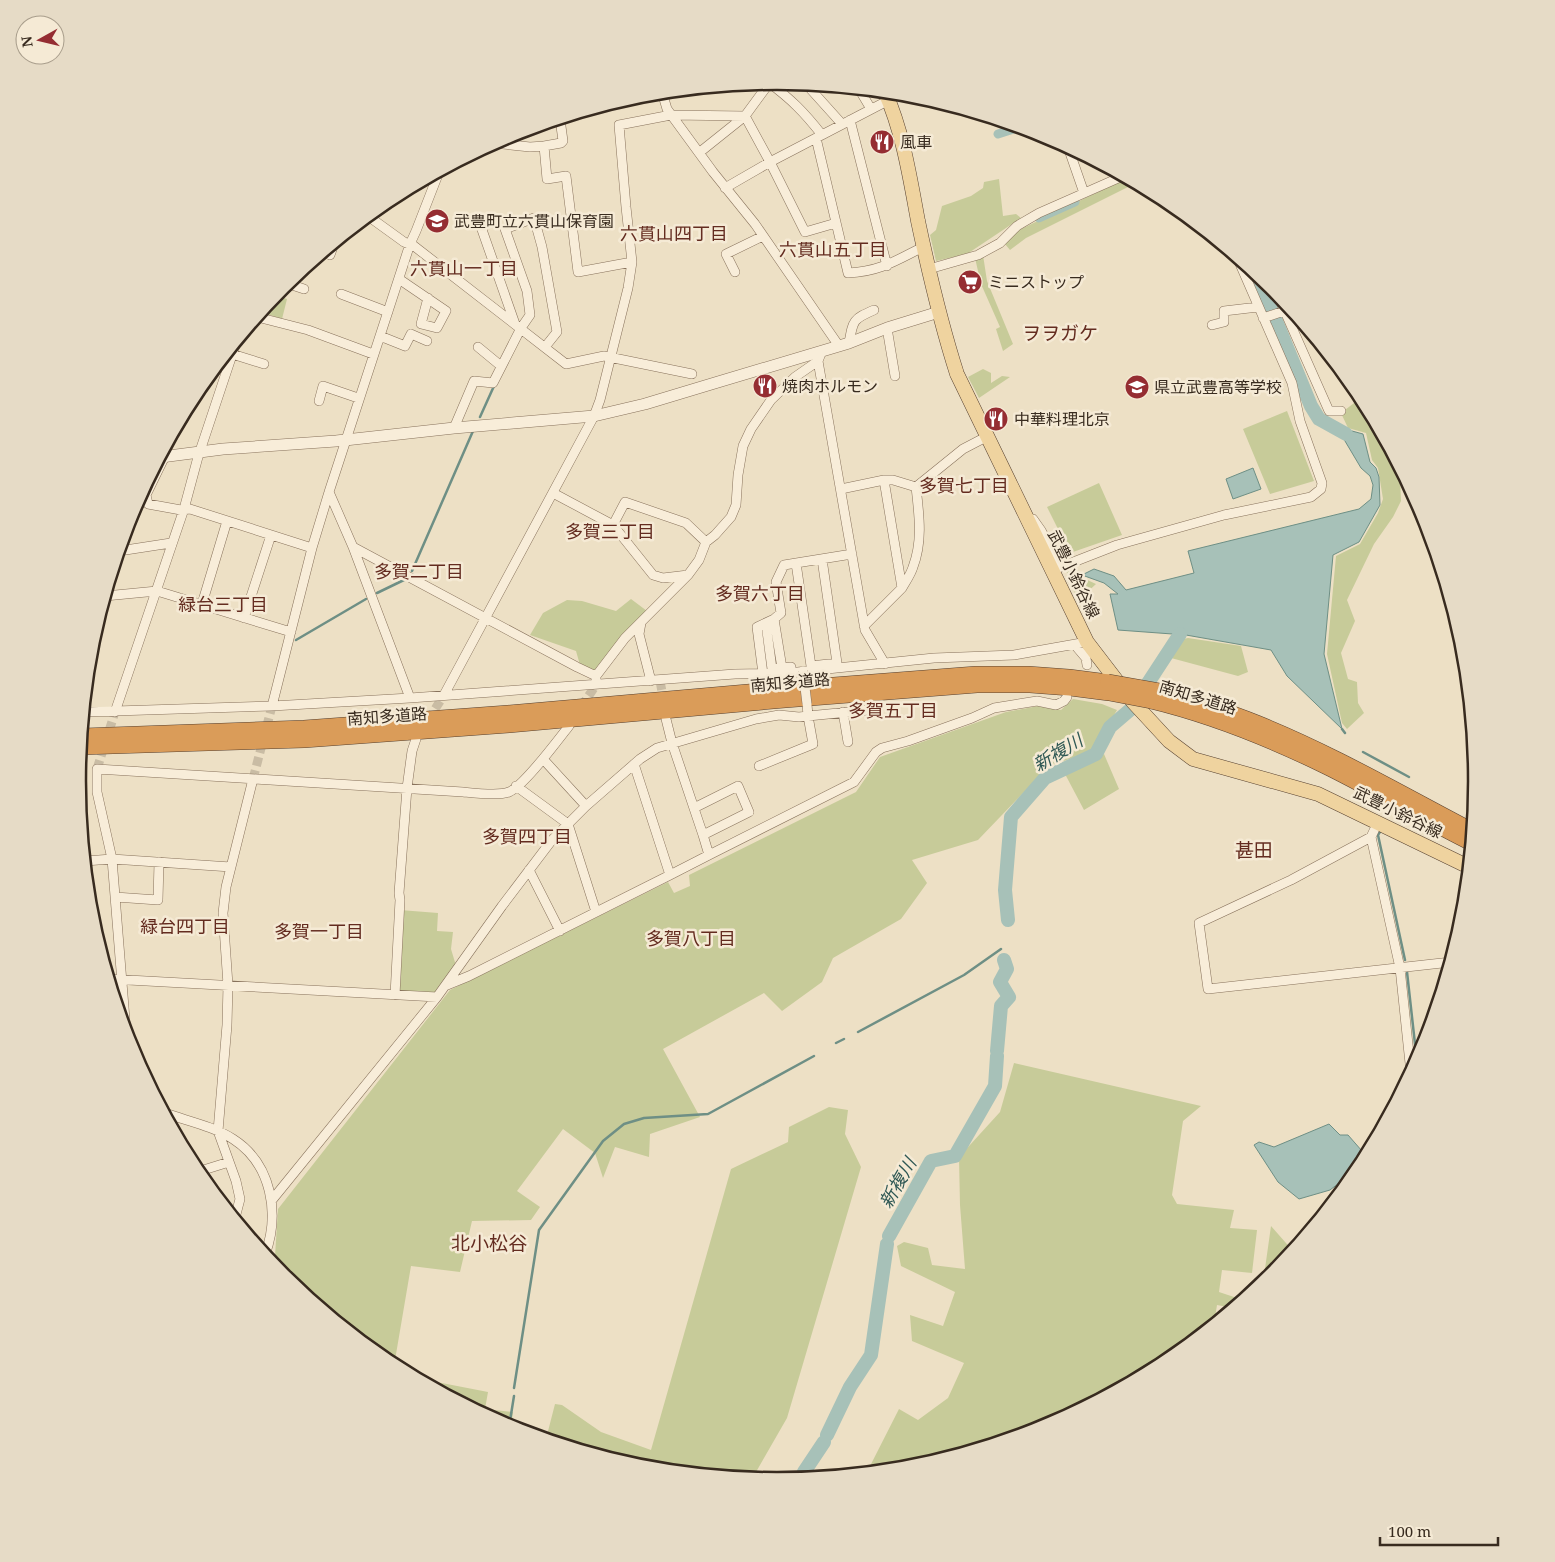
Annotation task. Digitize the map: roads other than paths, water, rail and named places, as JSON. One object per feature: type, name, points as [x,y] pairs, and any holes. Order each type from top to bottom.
[{"type":"highway","name":"南知多道路","points":[[88,736],[304,728],[976,674],[1028,674],[1069,677],[1146,701],[1214,719],[1262,737],[1329,768],[1466,840]]},
{"type":"highway","name":"南知多道路","points":[[88,747],[314,739],[509,725],[951,686],[1030,685],[1108,688]]},
{"type":"highway","name":"南知多道路","points":[[1146,701],[1193,700],[1234,714],[1293,739],[1467,828]]},
{"type":"main road","name":"武豊小鈴谷線","points":[[888,99],[898,128],[939,312],[957,374],[986,437],[1056,573],[1081,643],[1146,701],[1169,741],[1193,759],[1318,794],[1464,864]]},
{"type":"street","points":[[700,152],[745,116],[763,90]]},
{"type":"street","points":[[780,90],[806,114],[819,137],[848,273],[887,266],[924,247]]},
{"type":"street","points":[[813,91],[846,122],[887,266]]},
{"type":"street","points":[[863,95],[871,109]]},
{"type":"street","points":[[725,188],[871,109],[884,99]]},
{"type":"street","points":[[664,100],[671,115],[844,344]]},
{"type":"street","points":[[444,695],[594,416],[600,400],[628,288],[632,262],[619,125],[671,115],[745,116]]},
{"type":"street","points":[[745,116],[805,232],[836,223]]},
{"type":"street","points":[[508,145],[530,147],[561,143],[563,141],[561,124]]},
{"type":"street","points":[[544,146],[547,178],[566,176],[578,272],[632,262]]},
{"type":"street","points":[[1071,156],[1084,193]]},
{"type":"street","points":[[929,269],[978,255],[1000,243],[1018,226],[1039,213],[1117,179]]},
{"type":"street","points":[[272,706],[312,548],[358,398],[410,244],[436,180]]},
{"type":"street","points":[[454,428],[474,380],[492,382],[518,326],[530,314],[527,291],[505,229],[534,218],[542,247],[556,332],[545,347]]},
{"type":"street","points":[[374,220],[410,244],[566,364],[604,356],[692,374]]},
{"type":"street","points":[[480,224],[518,326]]},
{"type":"street","points":[[735,272],[726,254],[763,236]]},
{"type":"street","points":[[1056,573],[1117,544],[1224,515],[1311,497],[1321,489],[1322,483],[1300,421],[1292,382],[1242,270]]},
{"type":"street","points":[[399,279],[428,298]]},
{"type":"street","points":[[295,286],[304,289]]},
{"type":"street","points":[[341,294],[388,312]]},
{"type":"street","points":[[1212,325],[1224,322],[1224,311],[1258,307]]},
{"type":"street","points":[[844,344],[858,317],[874,310]]},
{"type":"street","points":[[1263,318],[1284,311]]},
{"type":"street","points":[[1284,311],[1329,411],[1341,411]]},
{"type":"street","points":[[168,456],[594,416],[646,404],[820,356],[844,344],[887,328],[939,312]]},
{"type":"street","points":[[264,319],[308,330],[374,354]]},
{"type":"street","points":[[887,328],[895,376]]},
{"type":"street","points":[[380,336],[405,346],[411,334],[427,341]]},
{"type":"street","points":[[478,348],[501,366]]},
{"type":"street","points":[[234,354],[264,364]]},
{"type":"street","points":[[820,356],[864,626],[885,664]]},
{"type":"street","points":[[596,680],[625,638],[688,575],[699,560],[706,542],[724,527],[736,505],[738,475],[743,446],[761,412],[795,377],[820,356]]},
{"type":"street","points":[[115,712],[184,509],[188,489],[231,358]]},
{"type":"street","points":[[319,401],[323,386],[358,398]]},
{"type":"street","points":[[916,487],[963,449],[986,437]]},
{"type":"street","points":[[841,489],[884,480],[893,480],[916,487]]},
{"type":"street","points":[[884,480],[902,588]]},
{"type":"street","points":[[864,626],[902,588],[913,569],[919,544],[920,520],[916,487]]},
{"type":"street","points":[[329,492],[353,547],[410,698]]},
{"type":"street","points":[[553,493],[613,525],[653,575],[663,578],[688,575]]},
{"type":"street","points":[[147,499],[148,504],[190,509],[312,548]]},
{"type":"street","points":[[613,525],[625,502],[686,523],[706,542]]},
{"type":"street","points":[[202,604],[227,521]]},
{"type":"street","points":[[244,618],[271,535]]},
{"type":"street","points":[[126,550],[171,543]]},
{"type":"street","points":[[353,547],[486,618],[596,680]]},
{"type":"street","points":[[763,674],[757,627],[781,613],[776,582],[784,565],[852,554]]},
{"type":"street","points":[[90,712],[272,706],[410,698],[596,680],[651,681],[763,674],[837,663],[822,559]]},
{"type":"street","points":[[759,766],[813,744],[808,716],[807,668],[796,563]]},
{"type":"street","points":[[112,595],[157,591],[291,632]]},
{"type":"street","points":[[770,621],[782,668],[885,664],[934,658],[1014,655],[1081,643],[1087,665]]},
{"type":"street","points":[[641,623],[639,634],[651,681]]},
{"type":"street","points":[[446,985],[469,976],[560,931],[854,782],[876,752],[882,748],[908,741],[994,708],[1037,701],[1056,705],[1067,697]]},
{"type":"street","points":[[272,1200],[437,997],[552,840],[586,806],[640,758],[657,748],[756,719],[779,715],[799,717],[869,710]]},
{"type":"street","points":[[843,712],[848,742]]},
{"type":"street","points":[[666,719],[672,743],[709,855]]},
{"type":"street","points":[[123,1004],[112,859],[98,792],[97,768],[502,793],[510,792],[543,759],[569,726]]},
{"type":"street","points":[[395,995],[399,893],[407,788],[412,751],[416,739]]},
{"type":"street","points":[[543,759],[586,806]]},
{"type":"street","points":[[634,764],[670,875]]},
{"type":"street","points":[[237,1211],[240,1199],[236,1181],[218,1131],[227,1025],[228,985],[223,913],[226,887],[253,779]]},
{"type":"street","points":[[516,786],[568,824],[596,912]]},
{"type":"street","points":[[694,808],[738,786],[749,812],[703,835]]},
{"type":"street","points":[[1378,822],[1371,838],[1400,968],[1410,1060]]},
{"type":"street","points":[[1371,838],[1290,880],[1199,923],[1208,989],[1444,963]]},
{"type":"street","points":[[91,861],[112,859],[231,866]]},
{"type":"street","points":[[115,897],[158,900],[159,862]]},
{"type":"street","points":[[529,870],[560,931]]},
{"type":"street","points":[[116,980],[437,997]]},
{"type":"street","points":[[173,1116],[218,1131],[233,1139],[248,1151],[260,1166],[268,1183],[272,1200],[268,1247]]},
{"type":"street","points":[[206,1169],[229,1162]]},
{"type":"water","points":[[1352,431],[1363,434],[1370,462],[1376,468],[1379,477],[1380,505],[1359,542],[1333,555],[1324,654],[1342,729],[1287,676],[1271,650],[1186,635],[1118,630],[1110,594],[1118,594],[1104,583],[1082,575],[1094,569],[1114,576],[1126,590],[1194,573],[1188,551],[1359,509],[1371,499],[1373,485],[1370,476],[1361,468],[1342,436]]},
{"type":"water","points":[[1253,468],[1261,489],[1233,499],[1226,479]]},
{"type":"water","points":[[1329,1124],[1340,1135],[1348,1135],[1361,1150],[1340,1182],[1330,1190],[1299,1199],[1278,1182],[1254,1145],[1259,1142],[1274,1147]]},
{"type":"waterway","points":[[998,134],[1011,130]]},
{"type":"waterway","points":[[1039,218],[1075,202]]},
{"type":"waterway","points":[[1263,289],[1311,406],[1319,419],[1346,434]]},
{"type":"waterway","points":[[480,417],[494,386]]},
{"type":"waterway","points":[[412,571],[473,431]]},
{"type":"waterway","points":[[377,593],[406,579]]},
{"type":"waterway","points":[[296,640],[366,599]]},
{"type":"waterway","name":"新複川","points":[[1008,920],[1005,890],[1011,817],[1045,778],[1096,754],[1110,727],[1131,709],[1180,634]]},
{"type":"waterway","points":[[1342,729],[1345,733]]},
{"type":"waterway","points":[[1363,752],[1409,777]]},
{"type":"waterway","points":[[1381,830],[1378,835],[1405,960]]},
{"type":"waterway","points":[[858,1032],[964,975],[1001,949]]},
{"type":"waterway","name":"新複川","points":[[997,1051],[1001,1006],[1009,997],[1000,982],[1007,969],[1004,960]]},
{"type":"waterway","points":[[1407,972],[1415,1047]]},
{"type":"waterway","points":[[836,1043],[844,1039]]},
{"type":"waterway","points":[[514,1388],[539,1230],[603,1141],[624,1124],[644,1118],[708,1114],[814,1056]]},
{"type":"waterway","name":"新複川","points":[[889,1236],[931,1161],[955,1156],[995,1086],[997,1056]]},
{"type":"waterway","name":"新複川","points":[[827,1435],[850,1387],[871,1355],[887,1244]]},
{"type":"waterway","points":[[510,1419],[514,1396]]},
{"type":"waterway","name":"新複川","points":[[804,1471],[824,1442]]},
{"type":"tunnel","points":[[660,681],[664,702]]},
{"type":"tunnel","points":[[581,707],[596,685]]},
{"type":"tunnel","points":[[428,720],[444,695]]},
{"type":"tunnel","points":[[253,779],[272,706]]},
{"type":"tunnel","points":[[97,769],[115,712]]},
{"type":"place","name":"風車","points":[[882,142]]},
{"type":"place","name":"武豊町立六貫山保育園","points":[[437,221]]},
{"type":"place","name":"ミニストップ","points":[[970,282]]},
{"type":"place","name":"焼肉ホルモン","points":[[765,386]]},
{"type":"place","name":"県立武豊高等学校","points":[[1137,387]]},
{"type":"place","name":"中華料理北京","points":[[996,419]]},
{"type":"district","name":"六貫山四丁目","points":[[674,234]]},
{"type":"district","name":"六貫山五丁目","points":[[833,250]]},
{"type":"district","name":"六貫山一丁目","points":[[464,269]]},
{"type":"district","name":"ヲヲガケ","points":[[1060,333]]},
{"type":"district","name":"多賀七丁目","points":[[964,486]]},
{"type":"district","name":"多賀三丁目","points":[[610,532]]},
{"type":"district","name":"多賀二丁目","points":[[419,572]]},
{"type":"district","name":"多賀六丁目","points":[[760,594]]},
{"type":"district","name":"緑台三丁目","points":[[223,605]]},
{"type":"district","name":"多賀五丁目","points":[[893,711]]},
{"type":"district","name":"多賀四丁目","points":[[527,837]]},
{"type":"district","name":"甚田","points":[[1254,850]]},
{"type":"district","name":"緑台四丁目","points":[[185,927]]},
{"type":"district","name":"多賀一丁目","points":[[319,932]]},
{"type":"district","name":"多賀八丁目","points":[[691,939]]},
{"type":"district","name":"北小松谷","points":[[489,1243]]}]
